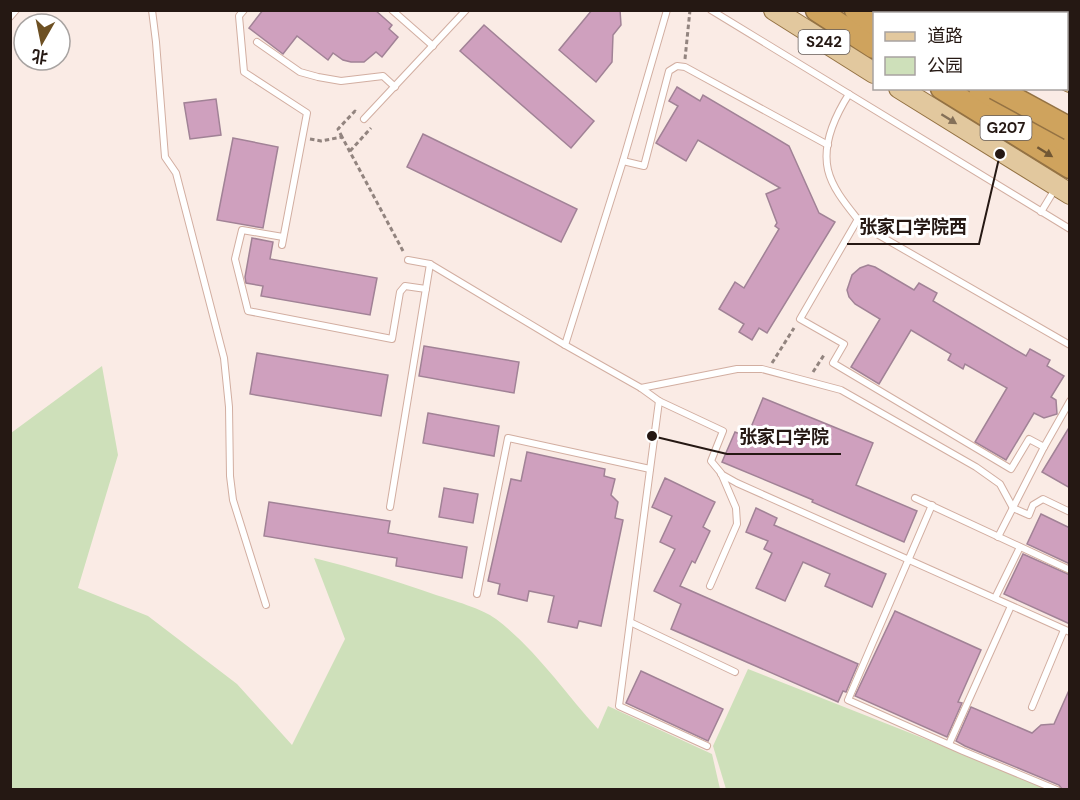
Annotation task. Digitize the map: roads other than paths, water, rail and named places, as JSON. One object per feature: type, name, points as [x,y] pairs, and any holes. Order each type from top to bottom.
[{"type":"highway","points":[[817,10],[873,46]]},
{"type":"highway","points":[[856,10],[873,22]]},
{"type":"highway","name":"G207","points":[[945,90],[1070,167]]},
{"type":"highway","name":"G207","points":[[983,90],[1070,144]]},
{"type":"highway","points":[[998,90],[1070,130]]},
{"type":"main road","name":"S242","points":[[774,10],[873,72]]},
{"type":"main road","points":[[902,90],[1063,190]]},
{"type":"main road","points":[[1006,90],[1070,130]]},
{"type":"lane","points":[[10,17],[16,10]]},
{"type":"lane","points":[[152,10],[165,157],[176,173],[224,358],[229,407],[230,476],[233,500],[266,605]]},
{"type":"lane","points":[[244,10],[239,16],[244,72],[307,113],[282,245]]},
{"type":"lane","points":[[392,10],[433,46]]},
{"type":"lane","points":[[364,119],[466,10]]},
{"type":"lane","points":[[565,345],[623,161],[667,10]]},
{"type":"lane","points":[[711,10],[1070,229]]},
{"type":"lane","points":[[257,42],[300,72],[341,81],[383,76],[395,87]]},
{"type":"lane","points":[[623,161],[644,166],[669,71],[677,66],[685,67],[828,145]]},
{"type":"lane","points":[[849,94],[834,122],[826,155],[828,172],[841,196],[863,226],[1070,345]]},
{"type":"lane","points":[[1041,212],[1063,190]]},
{"type":"lane","points":[[858,219],[800,319],[844,344],[833,363],[1011,469],[1029,439],[1044,447]]},
{"type":"lane","points":[[283,237],[242,230],[236,259],[248,311],[392,339],[400,292],[405,286],[426,290]]},
{"type":"lane","points":[[408,260],[430,264],[641,388],[659,401],[723,432],[711,461],[721,473],[735,508],[737,524],[710,586]]},
{"type":"lane","points":[[390,507],[430,264]]},
{"type":"lane","points":[[641,388],[737,369],[762,369],[841,390],[976,467],[1000,484],[1013,508],[1029,515],[1033,505],[1043,500],[1070,512]]},
{"type":"lane","points":[[659,401],[619,706],[707,746]]},
{"type":"lane","points":[[998,537],[1070,401]]},
{"type":"lane","points":[[477,594],[508,438],[650,469]]},
{"type":"lane","points":[[721,473],[737,483],[1066,631],[1032,707]]},
{"type":"lane","points":[[915,498],[1070,570]]},
{"type":"lane","points":[[932,505],[848,699],[1057,789]]},
{"type":"lane","points":[[995,598],[1020,547]]},
{"type":"lane","points":[[949,744],[1011,606]]},
{"type":"lane","points":[[630,622],[735,672]]},
{"type":"place","name":"张家口学院西","points":[[1000,154]]},
{"type":"place","name":"张家口学院","points":[[652,436]]}]
